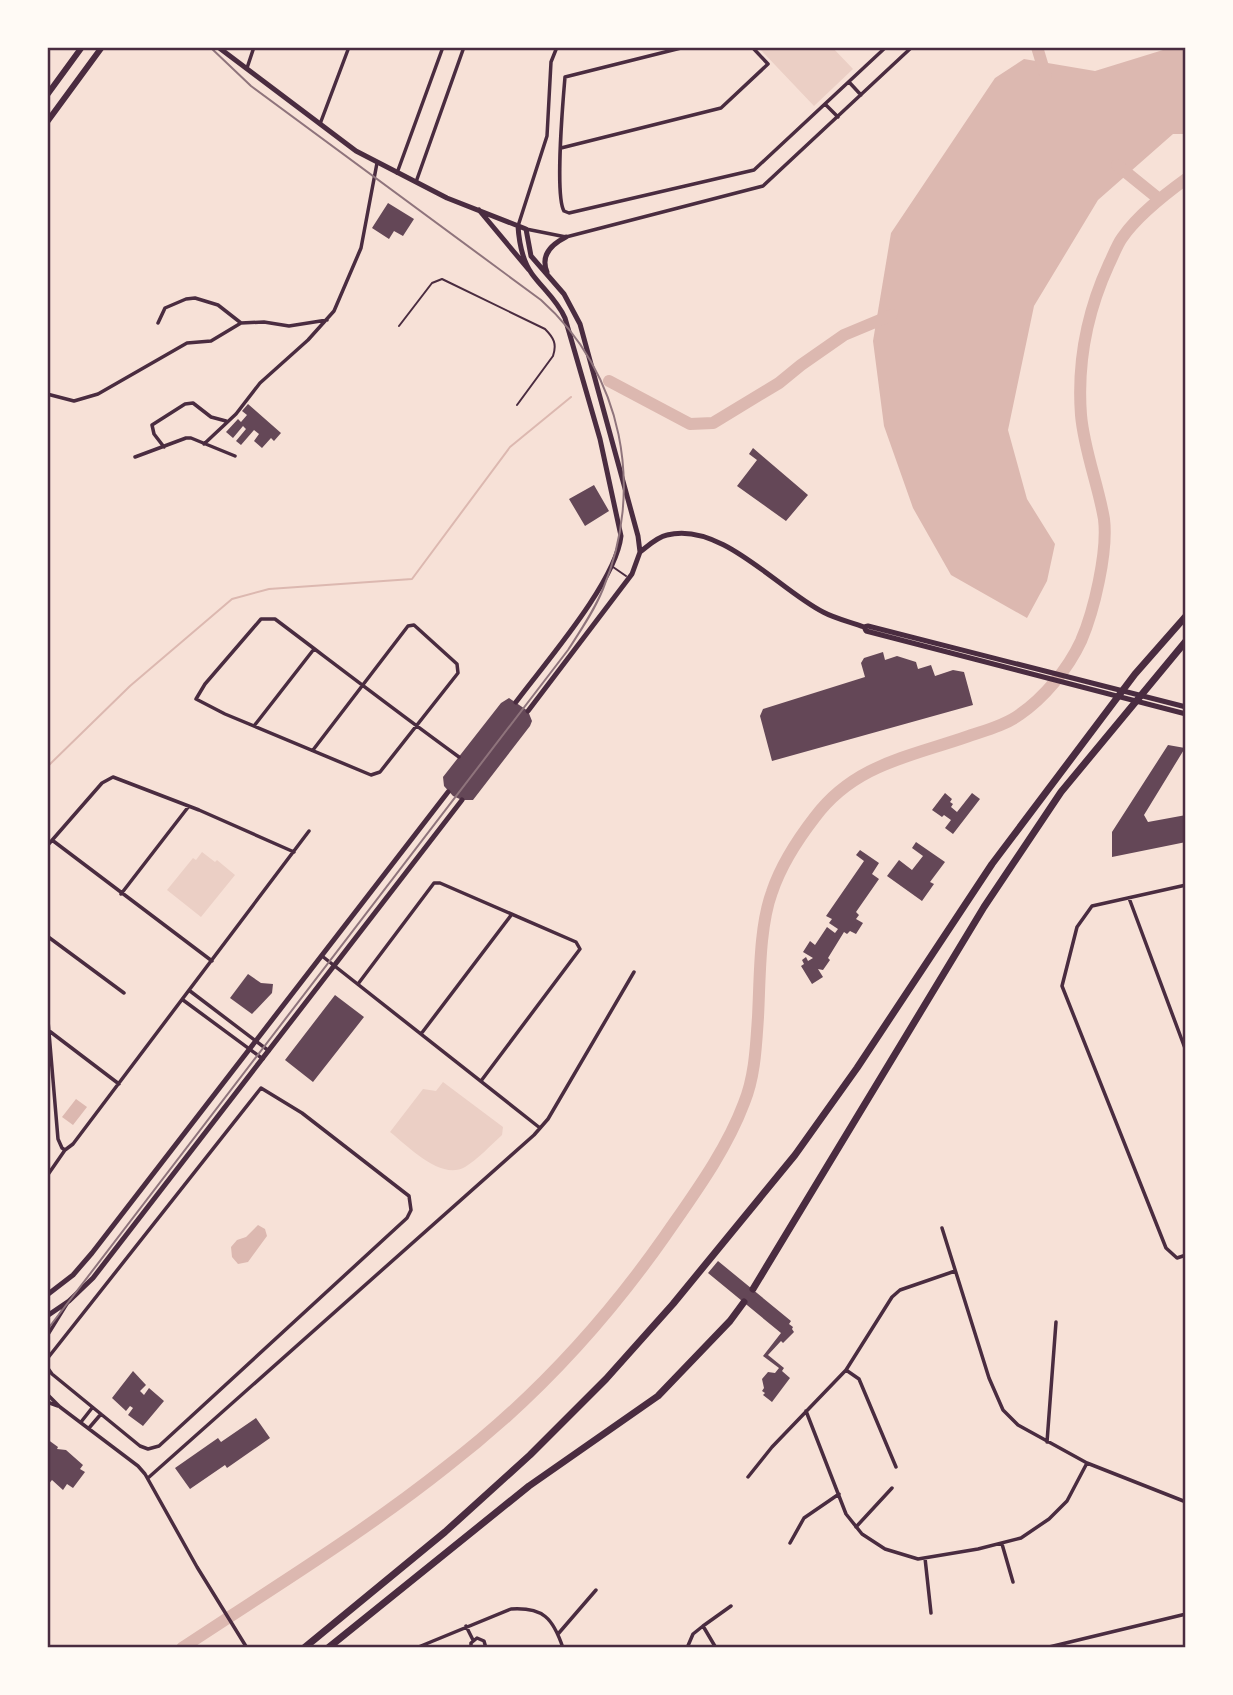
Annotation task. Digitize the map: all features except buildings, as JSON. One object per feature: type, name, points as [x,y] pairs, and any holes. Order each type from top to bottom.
[{"type":"highway","points":[[47,122],[102,47]]},
{"type":"highway","points":[[47,96],[81,48]]},
{"type":"highway","points":[[304,1648],[445,1532],[530,1455],[606,1379],[673,1304],[795,1155],[858,1068],[992,863],[1135,674],[1186,616]]},
{"type":"highway","points":[[753,1289],[1000,884],[1061,792],[1186,640]]},
{"type":"highway","points":[[328,1648],[519,1493],[658,1396],[730,1321],[744,1302]]},
{"type":"street","points":[[218,47],[320,125],[377,163],[447,198],[518,226],[566,237]]},
{"type":"street","points":[[246,68],[254,47]]},
{"type":"street","points":[[320,125],[349,47]]},
{"type":"street","points":[[397,173],[443,47]]},
{"type":"street","points":[[416,182],[464,47]]},
{"type":"street","points":[[531,272],[522,252],[518,226],[547,136],[551,62],[557,47]]},
{"type":"street","points":[[685,47],[565,77],[561,148],[561,207],[564,211],[569,213],[754,170],[886,47]]},
{"type":"street","points":[[561,148],[721,108],[768,64],[752,47]]},
{"type":"street","points":[[549,277],[544,265],[546,255],[552,244],[566,237],[764,186],[912,47]]},
{"type":"street","points":[[849,82],[861,95]]},
{"type":"street","points":[[825,104],[838,117]]},
{"type":"street","points":[[204,444],[228,421],[260,383],[298,350],[334,311],[357,261],[377,163]]},
{"type":"street","points":[[478,208],[517,259],[560,307],[579,363],[618,513],[621,536],[620,550],[613,567],[516,702]]},
{"type":"street","points":[[526,229],[531,256],[564,294],[580,324],[638,536],[640,552],[629,578],[528,711]]},
{"type":"street","points":[[158,323],[166,308],[195,298],[218,305],[241,323]]},
{"type":"street","points":[[47,394],[74,401],[98,394],[187,343],[211,341],[241,323],[264,322],[289,326],[318,323],[328,319]]},
{"type":"street","points":[[164,447],[154,435],[152,425],[185,404],[193,403],[211,416],[228,421]]},
{"type":"street","points":[[135,457],[186,438],[234,456]]},
{"type":"street","points":[[640,552],[668,534],[702,536],[744,558],[822,612],[868,628],[1186,714]]},
{"type":"street","points":[[313,750],[363,685],[411,625],[454,660],[458,668],[458,673],[416,726],[380,772],[376,775],[367,774],[197,701],[195,697],[261,619],[275,619],[363,685],[416,726],[459,757]]},
{"type":"street","points":[[868,628],[1186,707]]},
{"type":"street","points":[[254,726],[314,649]]},
{"type":"street","points":[[47,846],[102,783],[118,778],[294,852]]},
{"type":"street","points":[[47,1295],[73,1275],[92,1253],[448,792]]},
{"type":"street","points":[[47,1316],[69,1301],[93,1278],[462,800]]},
{"type":"street","points":[[121,894],[189,806]]},
{"type":"street","points":[[47,1175],[63,1149],[73,1144],[309,831]]},
{"type":"street","points":[[52,840],[212,961]]},
{"type":"street","points":[[358,984],[434,883],[440,883],[576,942],[580,949],[481,1081]]},
{"type":"street","points":[[1186,885],[1092,906],[1076,927],[1062,986],[1166,1248],[1177,1258],[1186,1255]]},
{"type":"street","points":[[1129,898],[1186,1051]]},
{"type":"street","points":[[421,1034],[512,914]]},
{"type":"street","points":[[47,936],[124,993]]},
{"type":"street","points":[[322,956],[540,1128]]},
{"type":"street","points":[[148,1478],[540,1128],[548,1119],[634,972]]},
{"type":"street","points":[[190,991],[269,1051]]},
{"type":"street","points":[[183,1000],[263,1059]]},
{"type":"street","points":[[47,1009],[58,1139],[63,1149]]},
{"type":"street","points":[[48,1030],[119,1084]]},
{"type":"street","points":[[261,1088],[302,1113],[409,1196],[411,1210],[407,1218],[159,1446],[148,1449],[140,1446],[92,1408],[52,1374],[47,1366],[47,1359],[258,1089],[261,1088]]},
{"type":"street","points":[[942,1228],[989,1378],[1003,1410],[1018,1425],[1087,1464],[1186,1502]]},
{"type":"street","points":[[748,1476],[845,1370],[892,1297],[900,1290],[955,1271]]},
{"type":"street","points":[[47,1336],[69,1301]]},
{"type":"street","points":[[1047,1442],[1056,1322]]},
{"type":"street","points":[[845,1370],[859,1379],[896,1467]]},
{"type":"street","points":[[47,1394],[60,1407],[138,1466],[148,1478],[247,1648]]},
{"type":"street","points":[[47,1402],[60,1407]]},
{"type":"street","points":[[81,1422],[92,1408]]},
{"type":"street","points":[[806,1411],[846,1514],[862,1534],[885,1549],[918,1559],[1021,1538],[1049,1519],[1067,1501],[1087,1464]]},
{"type":"street","points":[[89,1428],[101,1414]]},
{"type":"street","points":[[856,1527],[892,1488]]},
{"type":"street","points":[[790,1543],[804,1518],[839,1494]]},
{"type":"street","points":[[1002,1543],[1013,1582]]},
{"type":"street","points":[[925,1558],[931,1614]]},
{"type":"street","points":[[558,1634],[596,1590]]},
{"type":"street","points":[[687,1648],[694,1634],[732,1606]]},
{"type":"street","points":[[416,1648],[512,1609],[527,1608],[539,1610],[549,1619],[563,1648]]},
{"type":"street","points":[[1045,1648],[1186,1614]]},
{"type":"street","points":[[466,1626],[473,1640],[471,1648]]},
{"type":"street","points":[[703,1626],[716,1648]]},
{"type":"street","points":[[473,1640],[481,1639],[486,1648]]},
{"type":"lane","points":[[399,326],[432,283],[442,279],[545,329],[552,336],[556,347],[553,356],[517,405]]},
{"type":"lane","points":[[613,567],[629,578]]},
{"type":"shaded area","points":[[758,47],[832,47],[853,69],[814,106]]},
{"type":"shaded area","points":[[1186,49],[1186,134],[1173,134],[1098,200],[1034,306],[1008,430],[1027,499],[1055,544],[1047,581],[1027,618],[951,575],[913,508],[884,426],[873,341],[891,233],[995,78],[1024,59],[1095,71],[1163,50]]},
{"type":"shaded area","points":[[202,852],[235,875],[201,917],[167,890],[193,858],[196,860]]},
{"type":"shaded area","points":[[443,1082],[503,1127],[502,1135],[484,1152],[465,1167],[456,1170],[435,1166],[390,1132],[423,1089],[436,1091]]},
{"type":"shaded area","points":[[76,1099],[87,1107],[73,1125],[62,1117]]},
{"type":"shaded area","points":[[258,1225],[265,1229],[267,1236],[248,1262],[238,1264],[232,1257],[231,1247]]},
{"type":"waterway","points":[[1037,47],[1046,77]]},
{"type":"waterway","points":[[1117,165],[1159,199]]},
{"type":"waterway","points":[[182,1648],[349,1538],[446,1467],[508,1416],[591,1330],[642,1268],[676,1220],[709,1172],[737,1121],[751,1082],[761,954],[768,906],[776,882],[796,843],[830,799],[847,785],[903,757],[1013,719],[1046,691],[1069,662],[1081,641],[1091,614],[1099,581],[1105,532],[1081,415],[1082,357],[1089,319],[1101,282],[1122,238],[1143,213],[1186,179]]},
{"type":"waterway","points":[[609,381],[690,424],[713,423],[779,383],[844,335],[892,315]]},
{"type":"waterway","points":[[47,767],[130,686],[232,599],[269,589],[412,579],[510,447],[571,397]]},
{"type":"tram line","points":[[47,1330],[568,650],[603,589],[616,551],[623,512],[623,473],[618,434],[608,397],[591,362],[569,329],[541,300],[251,86],[210,47]]}]
